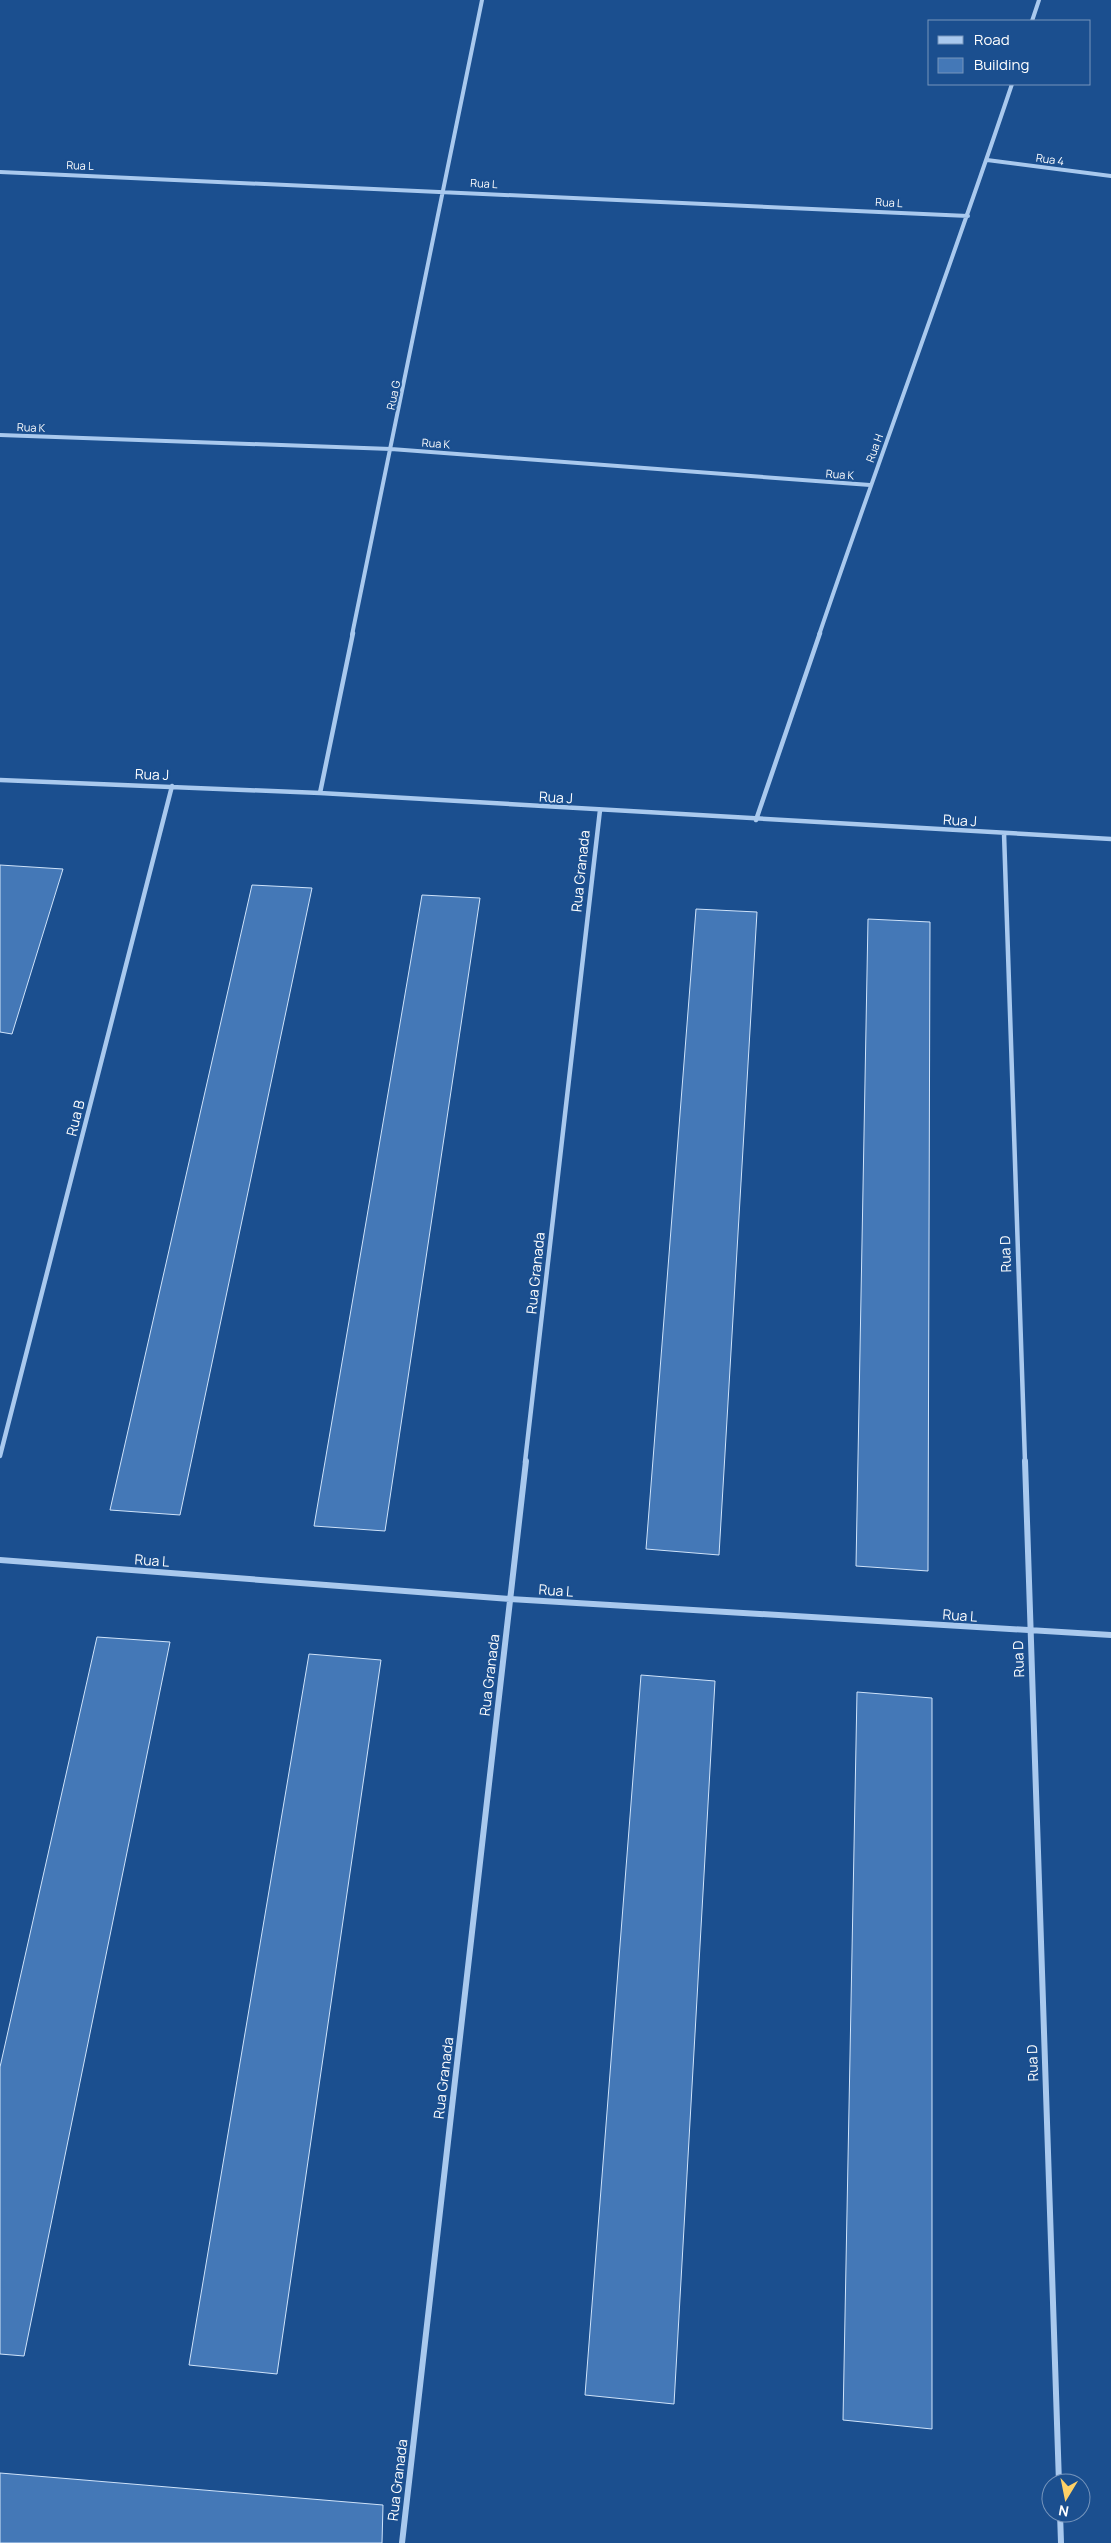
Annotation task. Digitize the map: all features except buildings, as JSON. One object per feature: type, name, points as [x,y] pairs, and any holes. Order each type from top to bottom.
[{"type":"street","name":"Rua G","points":[[320,794],[482,0]]},
{"type":"street","points":[[1032,20],[1039,0]]},
{"type":"street","name":"Rua H","points":[[756,820],[870,485],[968,216],[1012,85]]},
{"type":"street","name":"Rua 4","points":[[987,160],[1111,176]]},
{"type":"street","name":"Rua L","points":[[0,172],[968,216]]},
{"type":"street","name":"Rua K","points":[[0,435],[391,449],[870,485]]},
{"type":"street","name":"Rua J","points":[[0,780],[172,786],[1111,839]]},
{"type":"street","name":"Rua B","points":[[0,1456],[172,786]]},
{"type":"street","name":"Rua Granada","points":[[402,2543],[600,810]]},
{"type":"street","name":"Rua D","points":[[1004,833],[1059,2473]]},
{"type":"street","name":"Rua L","points":[[0,1560],[510,1598],[1111,1635]]},
{"type":"street","points":[[1060,2523],[1061,2543]]}]
